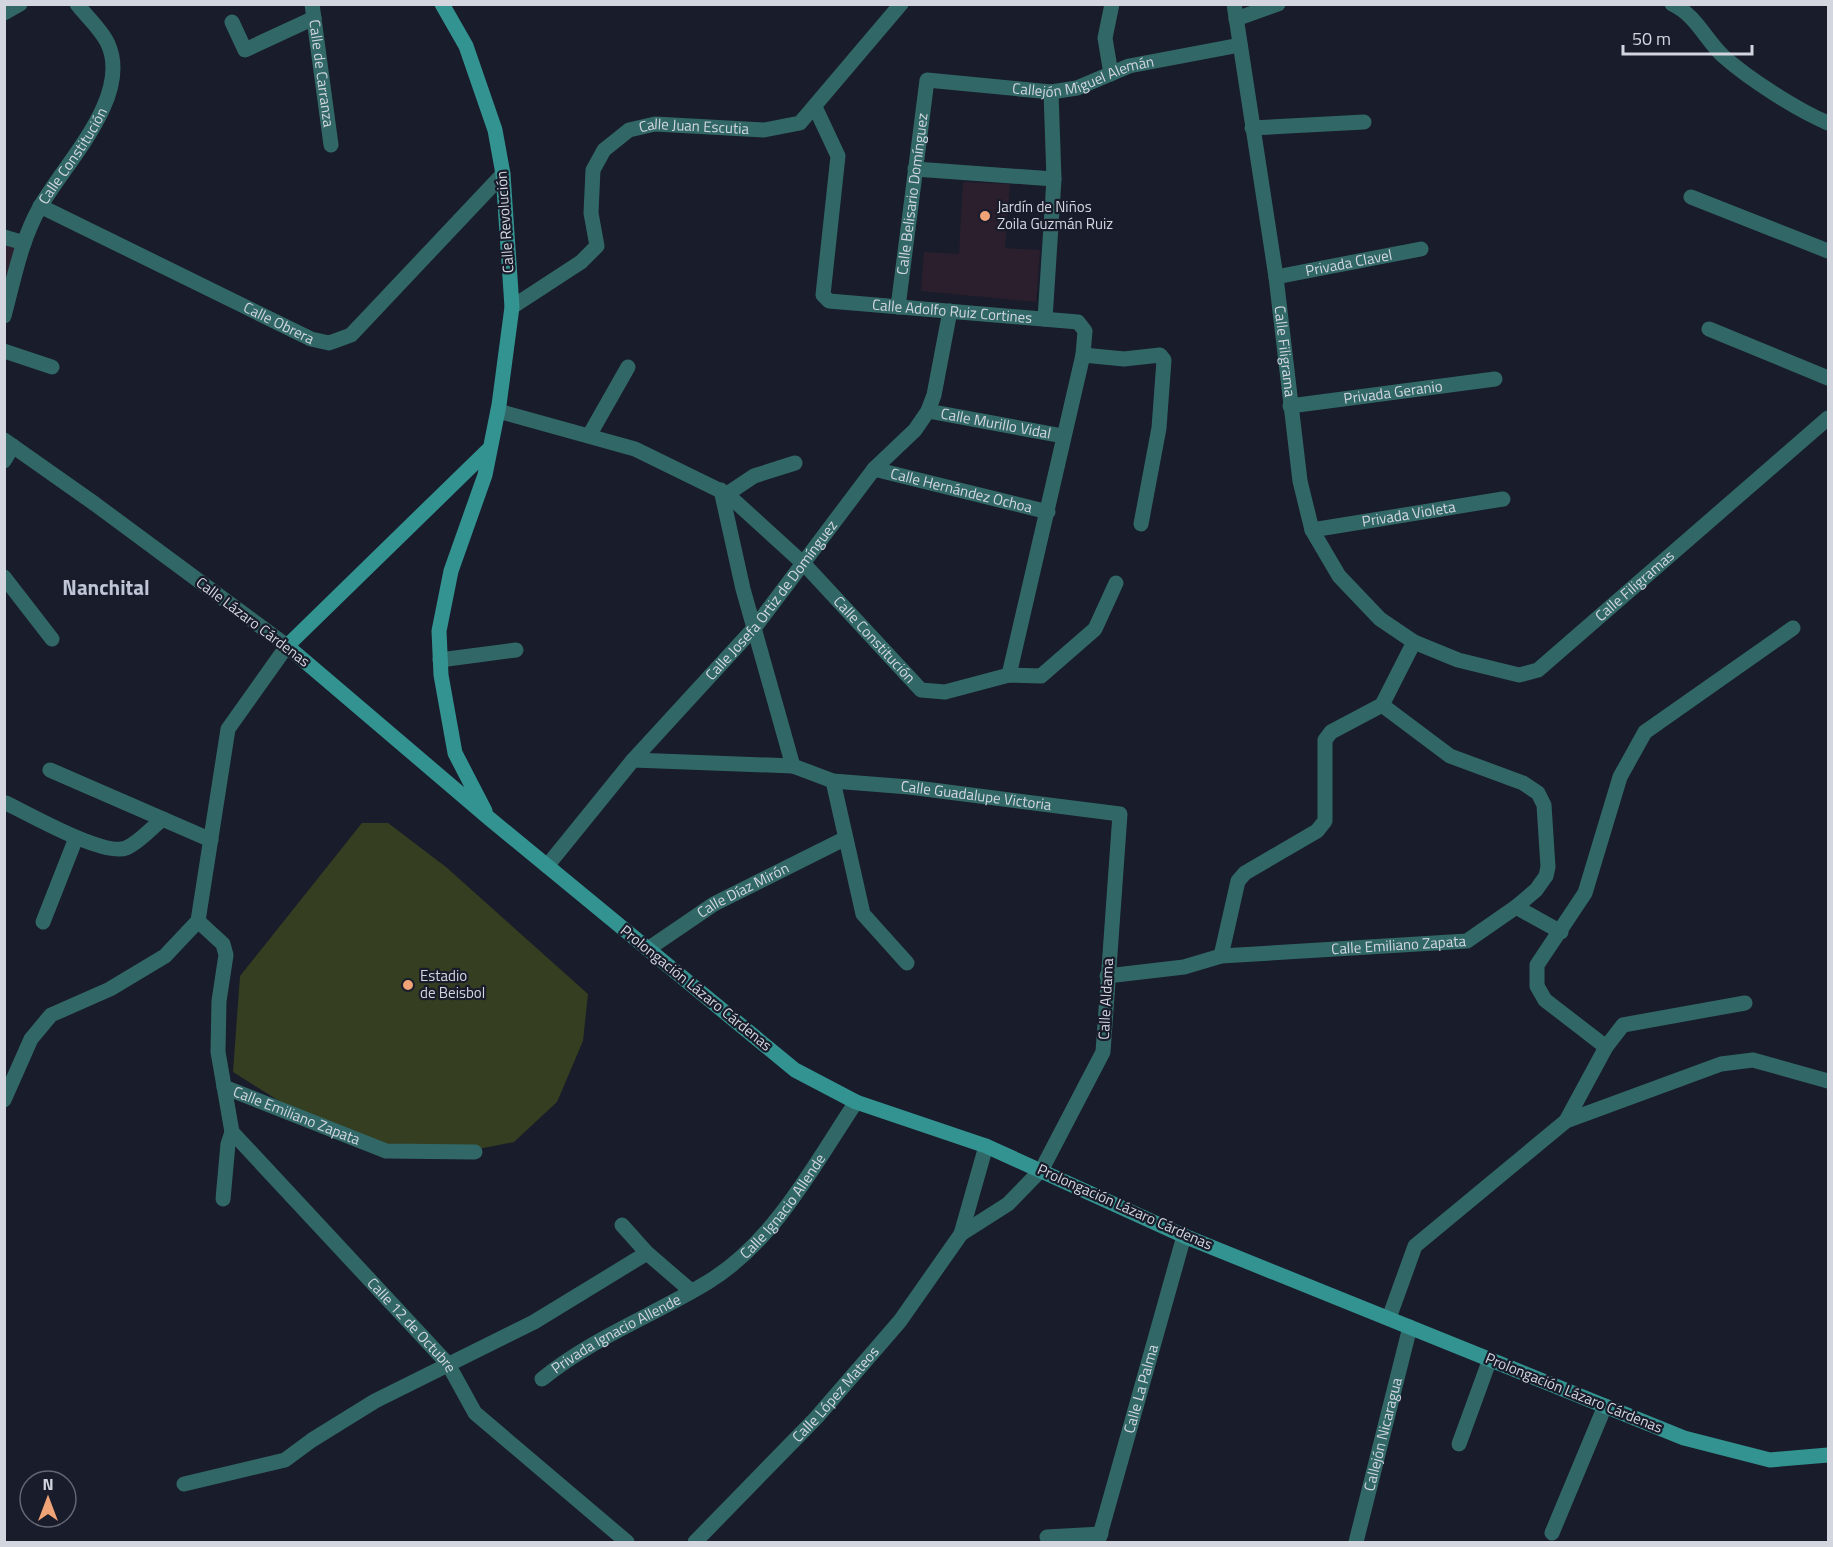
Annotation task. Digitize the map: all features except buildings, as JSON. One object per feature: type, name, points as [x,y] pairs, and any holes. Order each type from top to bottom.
[{"type":"main road","name":"Calle Revolución","points":[[442,4],[466,46],[495,130],[503,174],[513,307],[498,411],[485,475],[451,571],[439,631],[440,660],[455,753],[490,819]]},
{"type":"main road","points":[[287,646],[490,448]]},
{"type":"main road","name":"Calle Lázaro Cárdenas","points":[[287,646],[490,819]]},
{"type":"main road","name":"Prolongación Lázaro Cárdenas","points":[[490,819],[795,1070],[856,1102],[986,1146],[1042,1169],[1184,1236],[1684,1438],[1770,1460],[1828,1455]]},
{"type":"street","points":[[4,13],[20,4]]},
{"type":"street","name":"Calle Constitución","points":[[4,316],[24,243],[40,206],[107,102],[113,69],[108,44],[77,4]]},
{"type":"street","name":"Calle Juan Escutia","points":[[513,307],[581,262],[597,246],[591,213],[593,170],[604,150],[629,130],[655,124],[764,130],[800,123],[902,4]]},
{"type":"street","points":[[1111,74],[1105,38],[1112,4]]},
{"type":"street","points":[[1235,12],[1278,4]]},
{"type":"street","points":[[1672,4],[1685,10],[1723,56],[1803,112],[1828,123]]},
{"type":"street","points":[[232,22],[245,50],[313,11]]},
{"type":"street","name":"Calle de Carranza","points":[[313,11],[331,145]]},
{"type":"street","name":"Calle Filigrama","points":[[1235,12],[1276,277],[1300,481],[1312,530],[1339,576],[1380,619],[1414,642]]},
{"type":"street","name":"Callejón Miguel Alemán","points":[[927,80],[1051,92],[1077,88],[1129,66],[1240,45]]},
{"type":"street","name":"Calle Belisario Domínguez","points":[[898,307],[927,80]]},
{"type":"street","points":[[1045,319],[1054,179],[1051,92]]},
{"type":"street","name":"Calle Adolfo Ruiz Cortines","points":[[815,107],[838,156],[823,295],[829,301],[1078,322],[1085,332],[1083,355]]},
{"type":"street","points":[[1252,128],[1364,122]]},
{"type":"street","points":[[915,169],[1054,179]]},
{"type":"street","name":"Calle Obrera","points":[[40,206],[310,339],[329,343],[351,335],[503,174]]},
{"type":"street","points":[[1691,197],[1828,251]]},
{"type":"street","points":[[4,237],[24,243]]},
{"type":"street","name":"Privada Clavel","points":[[1276,277],[1421,249]]},
{"type":"street","name":"Calle Josefa Ortiz de Domínguez","points":[[547,866],[633,760],[755,627],[805,565],[874,469],[915,430],[928,411],[934,394],[950,311]]},
{"type":"street","points":[[1708,329],[1828,378]]},
{"type":"street","points":[[4,351],[52,368]]},
{"type":"street","points":[[1009,675],[1083,355],[1124,359],[1160,355],[1164,360],[1159,428],[1141,524]]},
{"type":"street","points":[[590,435],[628,367]]},
{"type":"street","name":"Privada Geranio","points":[[1290,406],[1495,379]]},
{"type":"street","name":"Calle Constitución","points":[[498,411],[634,449],[724,492],[805,565],[921,690],[945,692],[1009,675],[1035,678],[1045,674],[1095,629],[1116,584]]},
{"type":"street","name":"Calle Murillo Vidal","points":[[928,411],[1063,436]]},
{"type":"street","name":"Calle Filigramas","points":[[1414,642],[1458,660],[1519,675],[1539,670],[1828,418]]},
{"type":"street","points":[[4,461],[9,443]]},
{"type":"street","name":"Calle Lázaro Cárdenas","points":[[9,443],[287,646]]},
{"type":"street","points":[[633,760],[793,766],[743,589],[724,492],[754,476],[795,463]]},
{"type":"street","name":"Calle Hernández Ochoa","points":[[874,469],[1048,512]]},
{"type":"street","name":"Privada Violeta","points":[[1312,530],[1503,499]]},
{"type":"street","points":[[4,577],[52,639]]},
{"type":"street","points":[[1606,1047],[1545,1000],[1537,986],[1537,965],[1586,893],[1620,777],[1646,732],[1793,628]]},
{"type":"street","points":[[1221,956],[1238,880],[1245,873],[1317,831],[1325,821],[1327,813],[1325,740],[1331,732],[1382,705],[1414,642]]},
{"type":"street","points":[[4,1100],[31,1039],[51,1015],[110,989],[165,956],[198,921],[228,729],[287,646]]},
{"type":"street","points":[[440,660],[516,650]]},
{"type":"street","name":"Calle Emiliano Zapata","points":[[1107,976],[1185,967],[1221,956],[1467,941],[1536,890],[1548,867],[1544,805],[1539,793],[1523,783],[1450,756],[1382,705]]},
{"type":"street","name":"Calle Guadalupe Victoria","points":[[793,766],[833,782],[909,788],[1120,814]]},
{"type":"street","points":[[50,770],[211,840]]},
{"type":"street","points":[[833,782],[844,839],[863,914],[907,963]]},
{"type":"street","points":[[6,803],[76,838],[114,850],[127,848],[163,819]]},
{"type":"street","name":"Calle Aldama","points":[[1042,1169],[1103,1052],[1120,814]]},
{"type":"street","points":[[43,922],[76,838]]},
{"type":"street","name":"Calle Díaz Mirón","points":[[648,949],[714,904],[844,839]]},
{"type":"street","points":[[1516,907],[1561,932]]},
{"type":"street","name":"Calle Emiliano Zapata","points":[[198,921],[223,944],[226,955],[219,1001],[218,1052],[224,1087],[386,1151],[475,1152]]},
{"type":"street","points":[[1566,1121],[1606,1047],[1623,1025],[1745,1003]]},
{"type":"street","points":[[1389,1318],[1414,1246],[1566,1121],[1721,1064],[1753,1060],[1828,1080]]},
{"type":"street","points":[[224,1087],[232,1132],[228,1144],[224,1199]]},
{"type":"street","name":"Calle Ignacio Allende","points":[[690,1290],[708,1281],[748,1250],[780,1216],[856,1102]]},
{"type":"street","name":"Calle 12 de Octubre","points":[[232,1132],[448,1364],[475,1413],[627,1542]]},
{"type":"street","name":"Calle López Mateos","points":[[695,1542],[816,1418],[900,1321],[962,1234],[986,1146]]},
{"type":"street","name":"Calle López Mateos","points":[[962,1234],[1008,1204],[1042,1169]]},
{"type":"street","points":[[622,1225],[647,1253],[690,1290]]},
{"type":"street","name":"Calle La Palma","points":[[1100,1538],[1184,1236]]},
{"type":"street","points":[[184,1484],[285,1460],[312,1440],[375,1401],[534,1322],[647,1253]]},
{"type":"street","name":"Privada Ignacio Allende","points":[[542,1379],[570,1358],[690,1290]]},
{"type":"street","name":"Callejón Nicaragua","points":[[1356,1542],[1410,1327]]},
{"type":"street","points":[[1459,1444],[1490,1359]]},
{"type":"street","points":[[1552,1533],[1605,1406]]},
{"type":"street","points":[[1047,1537],[1100,1538]]},
{"type":"shaded area","name":"Jardín de Niños Zoila Guzmán Ruiz","points":[[963,182],[1010,184],[1005,248],[1040,250],[1036,302],[921,291],[924,252],[959,254]]},
{"type":"shaded area","points":[[5,241],[21,246],[5,288]]},
{"type":"green space","name":"Estadio de Beisbol","points":[[362,823],[388,823],[446,867],[588,994],[583,1041],[557,1102],[514,1142],[433,1158],[329,1132],[233,1072],[240,976]]},
{"type":"place","name":"Jardín de Niños Zoila Guzmán Ruiz","points":[[985,216]]},
{"type":"place","name":"Estadio de Beisbol","points":[[408,985]]},
{"type":"district","name":"Nanchital","points":[[106,588]]}]
